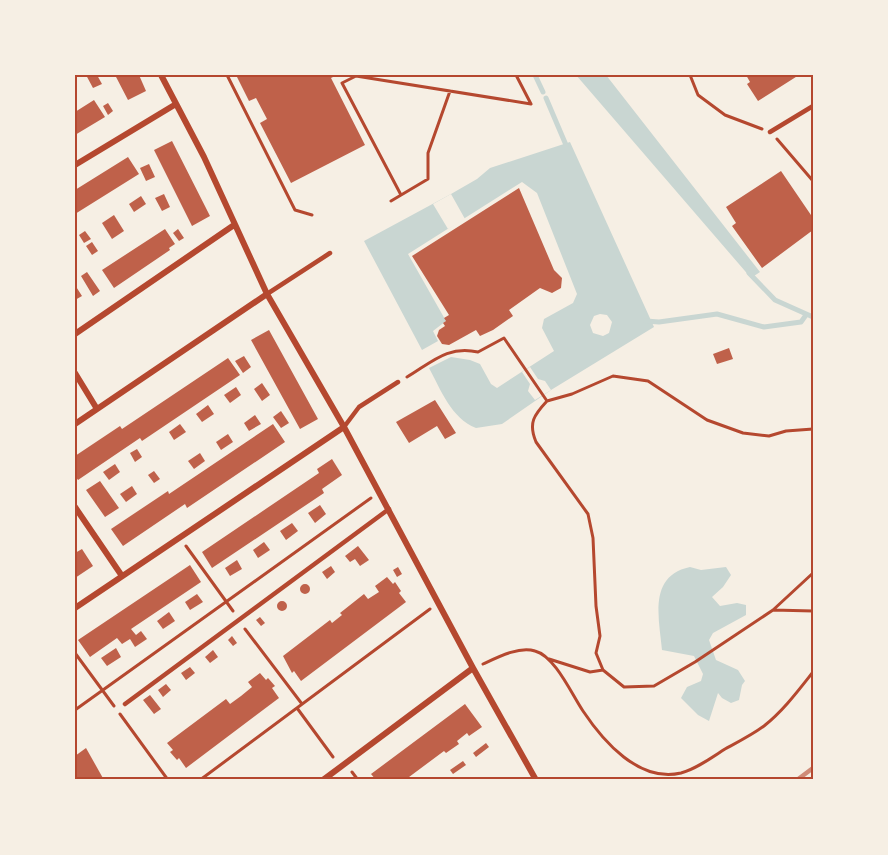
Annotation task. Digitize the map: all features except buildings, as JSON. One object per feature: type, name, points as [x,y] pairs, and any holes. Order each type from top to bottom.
[{"type":"street","points":[[160,75],[204,157],[267,294],[344,427],[473,668],[536,780]]},
{"type":"street","points":[[75,165],[176,104]]},
{"type":"street","points":[[75,334],[234,225]]},
{"type":"street","points":[[75,424],[267,294]]},
{"type":"street","points":[[75,373],[98,409]]},
{"type":"street","points":[[75,608],[344,427]]},
{"type":"street","points":[[75,507],[122,576]]},
{"type":"street","points":[[323,780],[473,668]]},
{"type":"lane","points":[[770,132],[813,106]]},
{"type":"lane","points":[[267,294],[330,253]]},
{"type":"lane","points":[[344,427],[359,407],[398,382]]},
{"type":"lane","points":[[125,704],[389,509]]},
{"type":"path","points":[[227,75],[295,210],[312,215]]},
{"type":"path","points":[[401,195],[342,83],[356,76],[531,104],[516,75]]},
{"type":"path","points":[[690,75],[698,95],[725,115],[770,132],[813,181]]},
{"type":"path","points":[[391,201],[428,179],[428,153],[450,91]]},
{"type":"path","points":[[398,382],[450,351],[464,349],[478,352],[504,338],[547,401]]},
{"type":"path","points":[[813,429],[786,431],[769,436],[743,433],[707,420],[648,381],[613,376],[572,394],[547,401],[536,413],[531,431],[542,453],[588,514],[593,538],[596,606],[600,636],[597,653],[603,669],[624,687],[654,686],[695,662],[772,610],[813,573]]},
{"type":"path","points":[[75,710],[379,491]]},
{"type":"path","points":[[200,780],[439,602]]},
{"type":"path","points":[[772,610],[813,611]]},
{"type":"path","points":[[496,658],[520,650],[538,651],[547,658],[607,742],[641,767],[659,774],[690,770],[763,727],[784,707],[813,672]]},
{"type":"path","points":[[75,652],[168,780]]},
{"type":"path","points":[[547,658],[590,672],[603,669]]},
{"type":"path","points":[[297,708],[340,767]]},
{"type":"shaded area","points":[[576,75],[606,75],[760,272],[751,278]]},
{"type":"shaded area","points":[[570,142],[654,327],[551,390],[502,424],[476,428],[460,418],[453,410],[429,368],[451,357],[470,360],[480,364],[491,384],[497,388],[554,351],[542,328],[544,319],[573,303],[577,294],[537,193],[522,182],[408,254],[446,321],[433,331],[438,341],[422,350],[364,241],[477,179],[490,168]],"holes":[[[607,315],[612,322],[609,333],[603,336],[593,333],[590,325],[594,316]]]},
{"type":"shaded area","points":[[690,567],[701,570],[726,567],[731,575],[712,597],[720,606],[737,603],[746,605],[746,615],[713,633],[709,640],[716,660],[738,670],[745,681],[739,700],[731,703],[718,693],[709,721],[698,715],[681,698],[687,687],[701,681],[703,674],[694,656],[662,650],[658,612],[662,589],[667,579]]},
{"type":"pier","points":[[451,194],[465,219],[448,229],[433,204]]},
{"type":"pier","points":[[530,367],[538,379],[545,381],[551,390],[535,400],[528,391],[530,384],[522,372]]},
{"type":"waterway","points":[[535,75],[543,92]]},
{"type":"waterway","points":[[546,98],[565,147]]},
{"type":"waterway","points":[[749,273],[775,300],[813,317]]},
{"type":"waterway","points":[[646,321],[659,322],[717,314],[764,327],[801,322],[806,315]]},
{"type":"railway","points":[[797,780],[813,768]]}]
